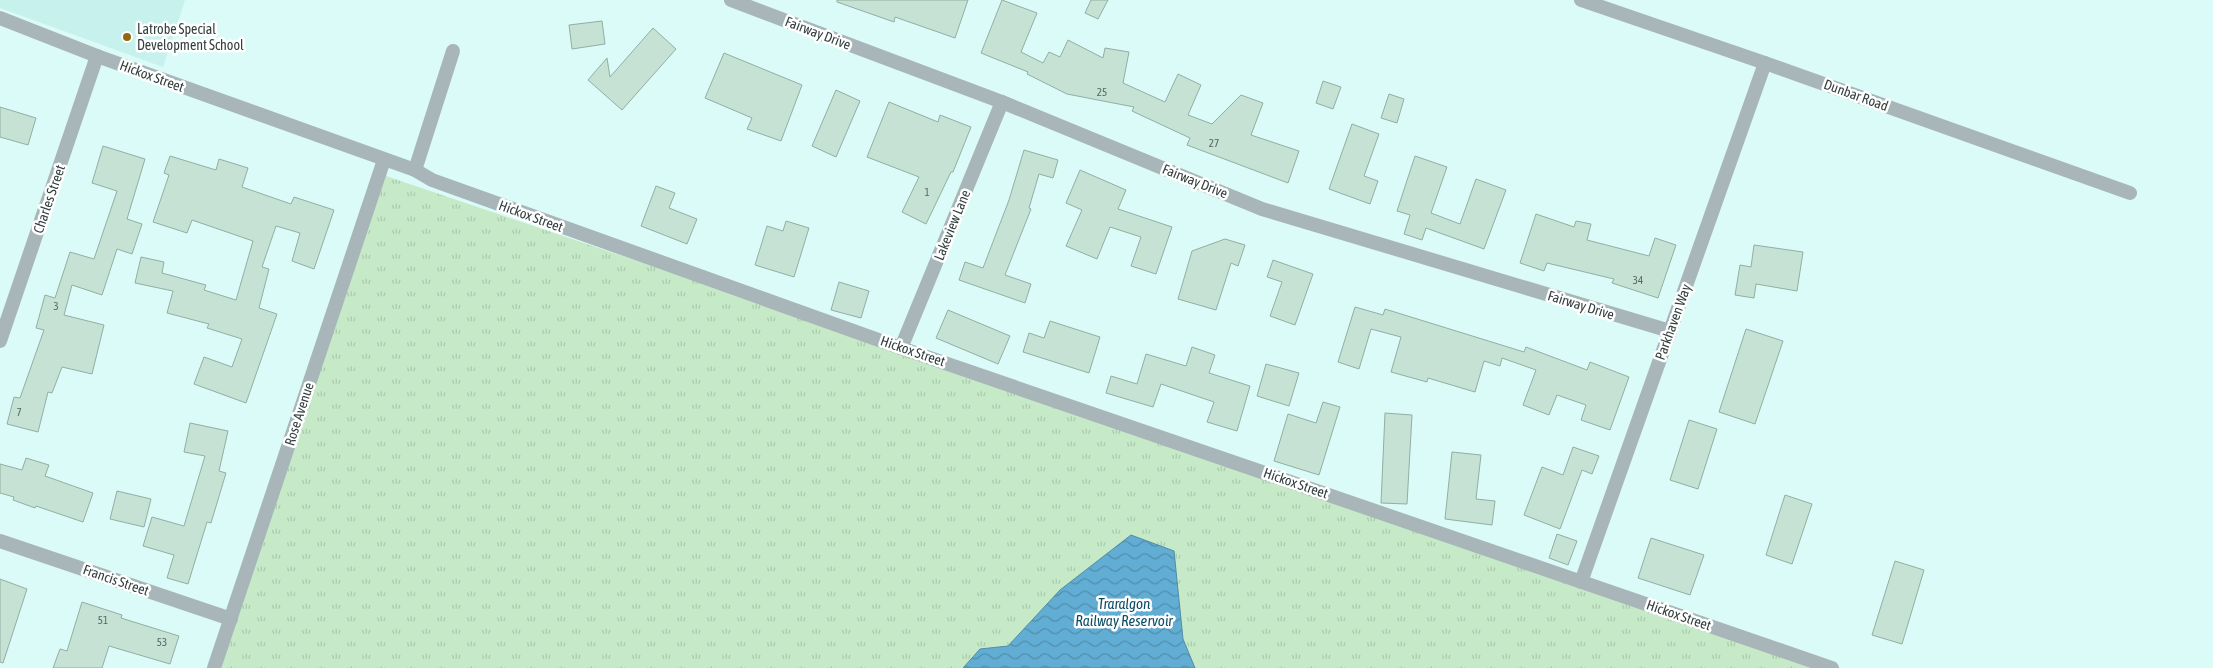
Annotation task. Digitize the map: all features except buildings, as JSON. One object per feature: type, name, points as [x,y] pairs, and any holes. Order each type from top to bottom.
[{"type":"street","name":"Fairway Drive","points":[[731,0],[1002,102],[1262,209],[1670,331]]},
{"type":"street","name":"Dunbar Road","points":[[1582,0],[2130,193]]},
{"type":"street","name":"Hickox Street","points":[[0,18],[97,56],[415,170],[432,180],[901,348],[1832,668]]},
{"type":"street","points":[[415,170],[453,51]]},
{"type":"street","name":"Charles Street","points":[[0,341],[97,56]]},
{"type":"street","name":"Parkhaven Way","points":[[1581,582],[1765,63]]},
{"type":"street","name":"Lakeview Lane","points":[[901,348],[1002,102]]},
{"type":"street","name":"Rose Avenue","points":[[214,668],[384,160]]},
{"type":"street","name":"Francis Street","points":[[0,541],[231,619]]},
{"type":"shaded area","name":"Latrobe Special Development School","points":[[0,0],[185,0],[163,67],[0,8]]},
{"type":"green space","points":[[386,176],[1423,527],[1810,668],[218,668]]},
{"type":"water","name":"Traralgon Railway Reservoir","points":[[1131,535],[1174,551],[1183,639],[1195,668],[963,668],[980,649],[1008,646],[1060,590]]},
{"type":"place","name":"Latrobe Special Development School","points":[[127,37]]}]
